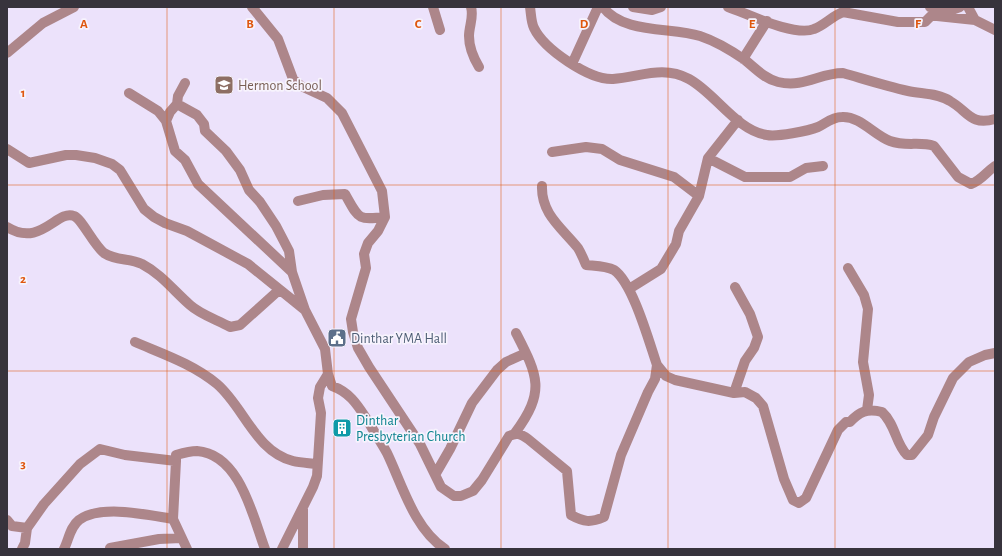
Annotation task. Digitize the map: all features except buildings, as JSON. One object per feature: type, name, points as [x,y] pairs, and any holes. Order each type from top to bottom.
[{"type":"street","points":[[7,53],[43,23],[74,7]]},
{"type":"street","points":[[252,7],[278,40],[293,79],[301,86],[327,98],[342,113],[382,191],[385,217],[378,231],[368,244],[364,254],[366,268],[351,319],[353,332],[366,361],[420,444],[441,487],[454,496],[468,494],[482,480],[509,436],[515,433],[534,402],[536,388],[535,376],[516,333]]},
{"type":"street","points":[[433,7],[440,30]]},
{"type":"street","points":[[471,7],[473,13],[469,36],[472,56],[479,66]]},
{"type":"street","points":[[530,7],[534,27],[538,33],[554,50],[572,64],[598,76],[611,79],[658,71],[680,75],[699,86],[738,120],[758,133],[768,136],[804,131],[837,117],[850,118],[890,141],[912,146],[921,143],[934,146],[958,177],[971,184],[980,180],[986,172],[995,166]]},
{"type":"street","points":[[572,64],[598,7]]},
{"type":"street","points":[[603,7],[617,17],[638,26],[653,30],[677,31],[700,36],[724,47],[776,82],[795,84],[834,73],[843,73],[906,90],[942,97],[950,101],[967,117],[988,121],[995,119]]},
{"type":"street","points":[[633,7],[652,10],[661,7]]},
{"type":"street","points":[[728,7],[783,28],[800,31],[812,30],[843,12],[898,22],[925,22],[931,16],[975,20],[995,30]]},
{"type":"street","points":[[930,7],[949,11],[960,7]]},
{"type":"street","points":[[968,7],[975,20]]},
{"type":"street","points":[[743,59],[767,21]]},
{"type":"street","points":[[166,121],[170,112],[178,104],[178,96],[185,82]]},
{"type":"street","points":[[128,93],[158,111],[166,121],[175,151],[185,160],[198,184],[292,272]]},
{"type":"street","points":[[178,104],[197,115],[204,124],[205,131],[226,151],[240,170],[249,190],[264,208],[289,251],[292,272],[305,310],[325,348],[328,374],[332,386],[346,392],[360,408],[387,453],[409,504],[423,527],[440,546],[445,549]]},
{"type":"street","points":[[628,289],[661,269],[676,244],[679,231],[700,196],[708,158],[738,120]]},
{"type":"street","points":[[552,152],[586,147],[602,149],[620,160],[674,177],[700,196]]},
{"type":"street","points":[[7,149],[29,163],[76,154],[112,164],[120,170],[144,210],[165,223],[187,231],[234,256],[265,276],[279,290],[305,310]]},
{"type":"street","points":[[708,158],[745,176],[790,177],[806,168],[823,166]]},
{"type":"street","points":[[542,186],[544,207],[578,249],[586,265],[614,270],[628,289],[644,326],[657,365],[666,376],[675,380],[734,392],[745,392],[756,398],[763,406],[784,478],[793,500],[799,503],[806,498],[838,430],[846,422],[850,422],[856,415],[868,410],[882,412],[893,425],[902,450],[907,455],[912,455],[928,435],[934,417],[953,378],[969,362],[995,353]]},
{"type":"street","points":[[298,200],[345,194],[357,215],[364,219],[385,217]]},
{"type":"street","points":[[7,227],[17,232],[34,233],[42,231],[68,214],[75,216],[80,220],[90,239],[104,253],[114,259],[140,263],[163,278],[192,306],[230,327],[240,325],[279,290]]},
{"type":"street","points":[[848,268],[864,295],[868,309],[863,362],[869,396],[868,410]]},
{"type":"street","points":[[734,392],[745,361],[754,348],[758,337],[750,314],[735,287]]},
{"type":"street","points":[[135,342],[184,363],[218,385],[239,410],[258,438],[277,454],[293,461],[317,464]]},
{"type":"street","points":[[435,474],[450,449],[472,403],[497,370],[506,362],[526,353]]},
{"type":"street","points":[[515,433],[522,434],[567,471],[571,515],[582,522],[591,522],[604,517],[620,455],[655,379],[657,365]]},
{"type":"street","points":[[282,549],[317,476],[321,414],[318,398],[320,387],[328,374]]},
{"type":"street","points":[[22,549],[26,543],[27,528],[62,482],[80,464],[100,449],[125,455],[176,461]]},
{"type":"street","points":[[188,549],[172,519],[176,455],[197,451],[218,459],[228,468],[241,484],[265,549]]},
{"type":"street","points":[[303,507],[303,549]]},
{"type":"street","points":[[64,549],[70,532],[79,520],[91,514],[110,512],[143,514],[172,519]]},
{"type":"street","points":[[7,520],[12,526],[27,528]]},
{"type":"street","points":[[110,548],[159,539],[181,538]]},
{"type":"place","name":"Hermon School","points":[[224,85]]},
{"type":"place","name":"Dinthar YMA Hall","points":[[337,338]]},
{"type":"place","name":"Dinthar Presbyterian Church","points":[[342,428]]}]
